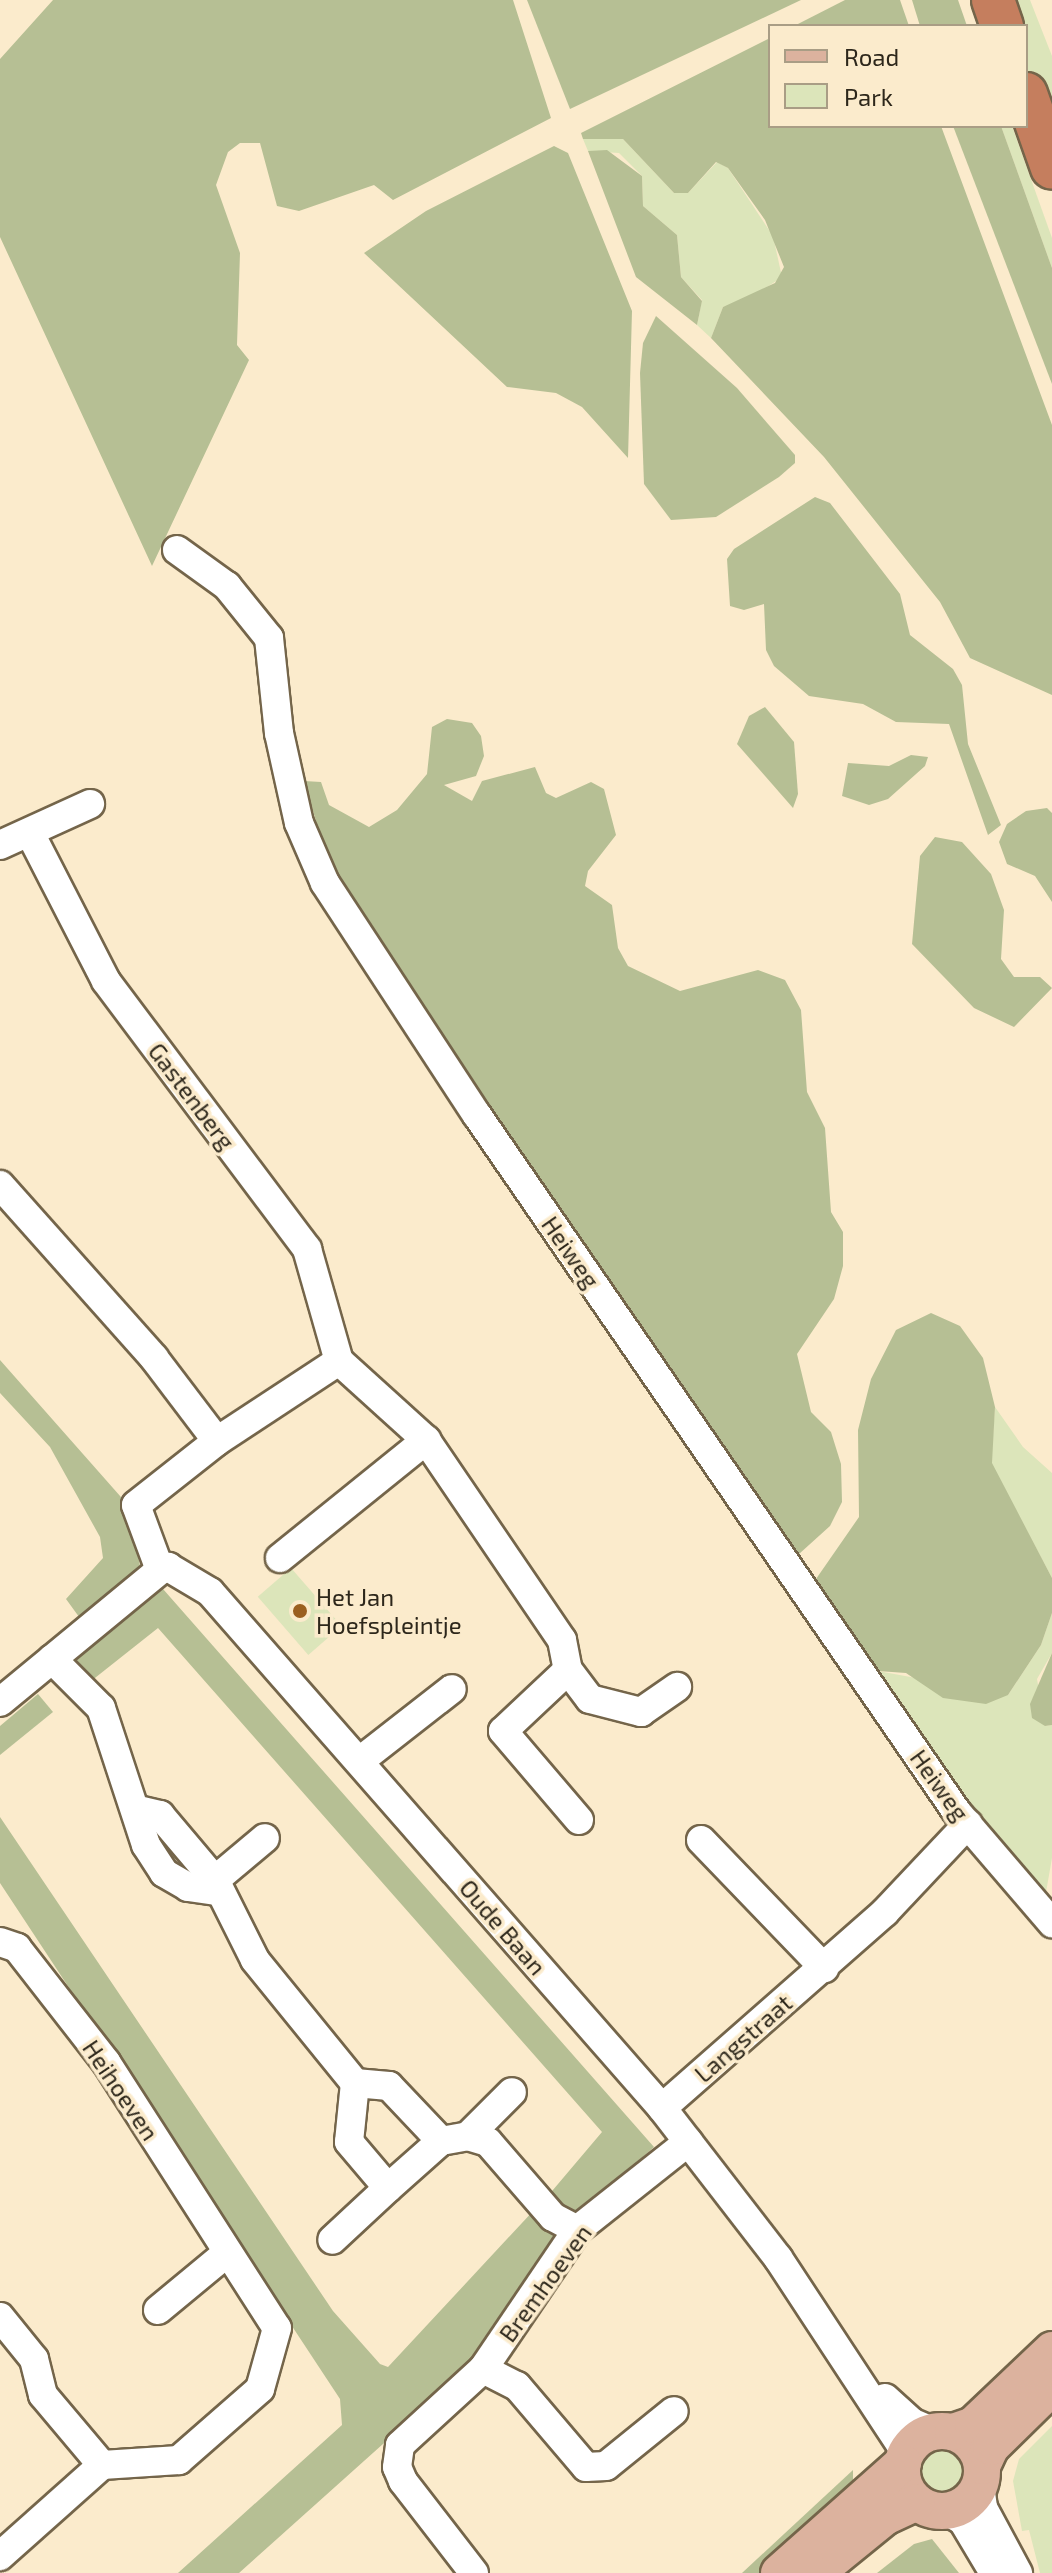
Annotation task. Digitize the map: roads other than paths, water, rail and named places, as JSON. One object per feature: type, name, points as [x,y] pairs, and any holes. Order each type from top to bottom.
[{"type":"highway","points":[[993,0],[1001,24]]},
{"type":"highway","points":[[1028,100],[1052,168]]},
{"type":"main road","points":[[779,2573],[924,2445],[973,2425],[1052,2350]]},
{"type":"main road","points":[[817,2573],[885,2517],[966,2503],[981,2476],[991,2447],[1052,2387]]},
{"type":"main road","points":[[924,2445],[973,2445],[981,2476]]},
{"type":"main road","points":[[924,2445],[904,2483],[932,2507]]},
{"type":"street","name":"Heiweg","points":[[177,550],[227,586],[269,638],[292,793],[325,883],[495,1142],[968,1824],[1052,1923]]},
{"type":"street","points":[[0,845],[31,835],[90,804]]},
{"type":"street","name":"Gastenberg","points":[[31,835],[106,981],[307,1249],[339,1361]]},
{"type":"street","points":[[0,1185],[154,1358],[217,1441]]},
{"type":"street","points":[[0,1702],[160,1570],[136,1505],[217,1441],[339,1361],[426,1440],[562,1640],[568,1670],[590,1699],[606,1707],[641,1712],[677,1687]]},
{"type":"street","points":[[280,1558],[426,1440]]},
{"type":"street","name":"Oude Baan","points":[[160,1570],[168,1567],[210,1592],[361,1760],[662,2108],[858,2373],[913,2423],[924,2445]]},
{"type":"street","points":[[52,1659],[101,1708],[138,1810],[146,1845],[164,1873],[188,1887],[215,1885],[265,1838]]},
{"type":"street","points":[[568,1670],[503,1731],[579,1820]]},
{"type":"street","points":[[361,1760],[452,1689]]},
{"type":"street","name":"Langstraat","points":[[662,2108],[824,1968],[968,1824]]},
{"type":"street","points":[[701,1840],[824,1968]]},
{"type":"street","points":[[215,1885],[255,1960],[355,2083],[349,2142],[388,2188]]},
{"type":"street","name":"Heihoeven","points":[[0,1942],[17,1948],[106,2062],[277,2328],[260,2389],[179,2460],[102,2465]]},
{"type":"street","points":[[355,2083],[389,2086],[454,2138],[488,2142],[553,2217],[577,2230]]},
{"type":"street","points":[[332,2240],[388,2188],[512,2092]]},
{"type":"street","name":"Bremhoeven","points":[[474,2573],[403,2481],[397,2457],[400,2445],[483,2369],[577,2230],[688,2142]]},
{"type":"street","points":[[158,2310],[227,2253]]},
{"type":"street","points":[[0,2317],[34,2359],[43,2395],[102,2465],[6,2562]]},
{"type":"street","name":"Bremhoeven","points":[[483,2369],[517,2386],[586,2467],[606,2466],[674,2411]]},
{"type":"street","points":[[981,2476],[983,2508],[1018,2573]]},
{"type":"street","points":[[932,2507],[963,2521],[994,2573]]},
{"type":"place","name":"Het Jan Hoefspleintje","points":[[300,1611]]}]
